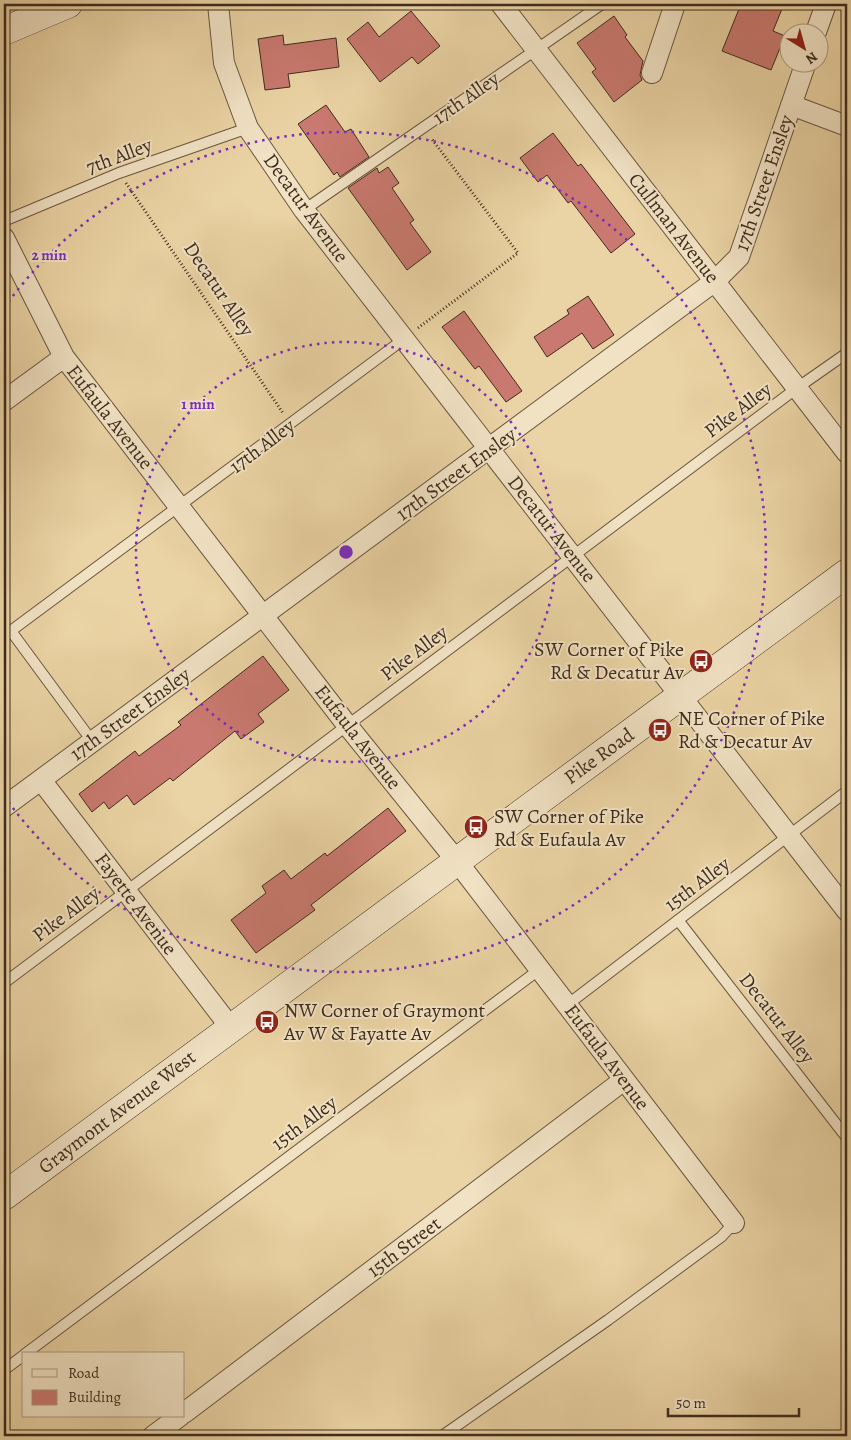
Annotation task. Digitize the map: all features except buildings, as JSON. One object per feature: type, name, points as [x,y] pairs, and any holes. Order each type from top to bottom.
[{"type":"street","points":[[4,31],[68,4]]},
{"type":"street","name":"Decatur Avenue","points":[[218,4],[224,63],[248,128],[304,210],[847,911]]},
{"type":"street","name":"Cullman Avenue","points":[[501,4],[847,453]]},
{"type":"street","points":[[652,73],[675,4]]},
{"type":"street","points":[[820,22],[826,4]]},
{"type":"street","name":"17th Street Ensley","points":[[4,807],[715,281],[740,257],[803,72]]},
{"type":"street","points":[[791,105],[847,126]]},
{"type":"street","name":"Eufaula Avenue","points":[[4,238],[64,357],[347,725],[456,860],[734,1223]]},
{"type":"street","points":[[4,400],[64,357]]},
{"type":"street","name":"Pike Road","points":[[231,1028],[847,573]]},
{"type":"street","name":"Fayette Avenue","points":[[41,780],[231,1028]]},
{"type":"street","name":"Graymont Avenue West","points":[[4,1196],[231,1028]]},
{"type":"street","name":"15th Street","points":[[185,1412],[624,1080]]},
{"type":"street","points":[[153,1436],[177,1418]]},
{"type":"lane","name":"17th Alley","points":[[304,210],[602,4]]},
{"type":"lane","name":"7th Alley","points":[[4,221],[119,174],[248,128]]},
{"type":"lane","name":"17th Alley","points":[[7,634],[404,339]]},
{"type":"lane","name":"Pike Alley","points":[[4,983],[125,890],[797,388],[847,353]]},
{"type":"lane","points":[[7,634],[92,741]]},
{"type":"lane","name":"15th Alley","points":[[567,1005],[847,790]]},
{"type":"lane","name":"Decatur Alley","points":[[678,920],[847,1138]]},
{"type":"lane","name":"15th Alley","points":[[27,1352],[540,969]]},
{"type":"lane","points":[[442,1436],[615,1315],[721,1237],[734,1223]]},
{"type":"lane","name":"15th Alley","points":[[4,1370],[22,1356]]},
{"type":"path","points":[[404,339],[518,253],[423,128]]},
{"type":"path","name":"Decatur Alley","points":[[119,174],[291,424]]},
{"type":"place","name":"SW Corner of Pike Rd & Decatur Av","points":[[701,661]]},
{"type":"place","name":"NE Corner of Pike Rd & Decatur Av","points":[[660,730]]},
{"type":"place","name":"SW Corner of Pike Rd & Eufaula Av","points":[[476,827]]},
{"type":"place","name":"NW Corner of Graymont Av W & Fayatte Av","points":[[267,1022]]}]
